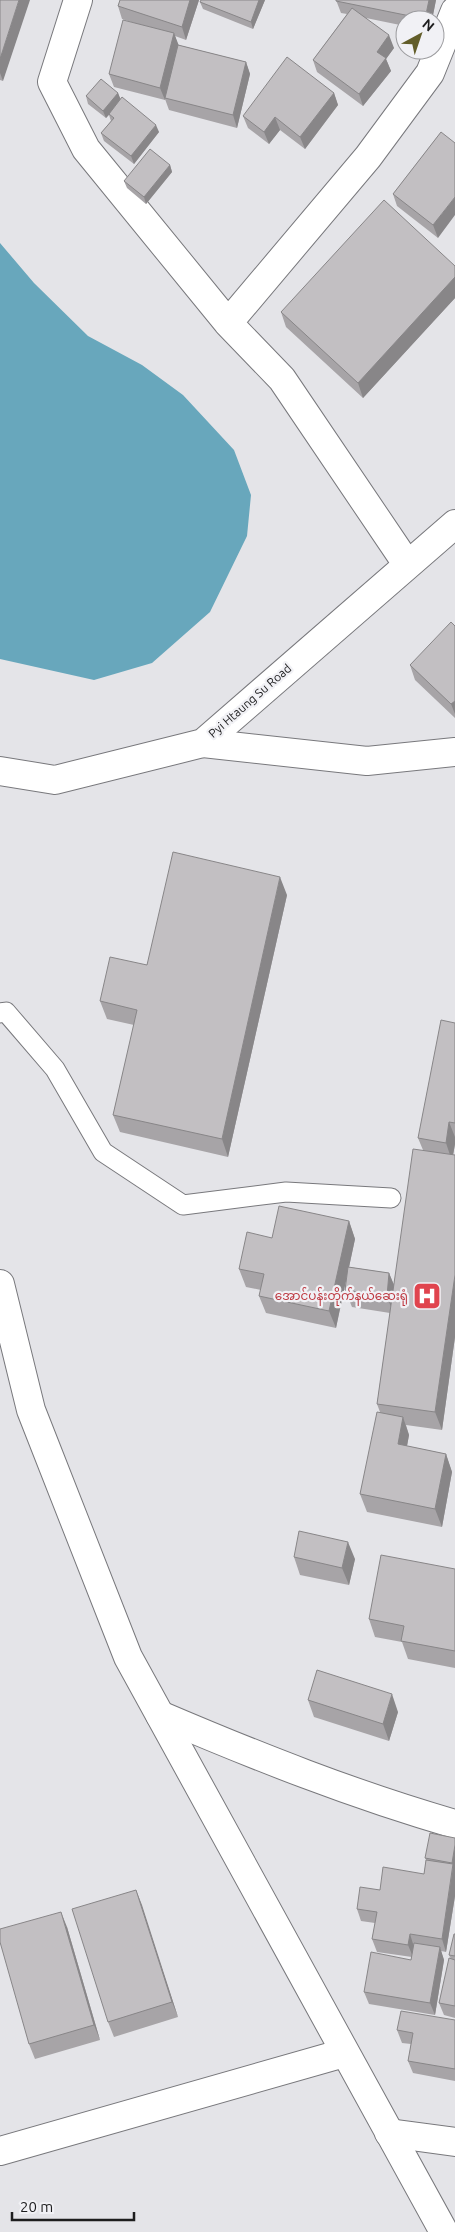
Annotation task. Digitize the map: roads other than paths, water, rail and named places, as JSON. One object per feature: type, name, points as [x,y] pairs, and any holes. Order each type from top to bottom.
[{"type":"main road","points":[[78,0],[52,82],[86,149],[228,323],[282,379],[407,564]]},
{"type":"main road","points":[[228,323],[368,157],[430,73],[455,11]]},
{"type":"main road","name":"Pyi Htaung Su Road","points":[[0,771],[55,780],[203,742],[455,524]]},
{"type":"main road","points":[[203,742],[367,761],[455,752]]},
{"type":"main road","points":[[0,1284],[32,1410],[128,1657],[444,2232]]},
{"type":"main road","points":[[160,1715],[259,1758],[400,1808],[455,1824]]},
{"type":"main road","points":[[0,2151],[344,2053]]},
{"type":"main road","points":[[389,2133],[455,2142]]},
{"type":"lane","points":[[0,1013],[6,1012],[55,1069],[103,1152],[182,1205],[286,1192],[391,1198]]},
{"type":"water","points":[[0,243],[34,283],[88,336],[142,365],[183,395],[234,450],[251,495],[247,536],[210,612],[152,663],[94,680],[0,659]]},
{"type":"place","name":"အောင်ပန်းတိုက်နယ်ဆေးရုံ","points":[[427,1296]]}]
